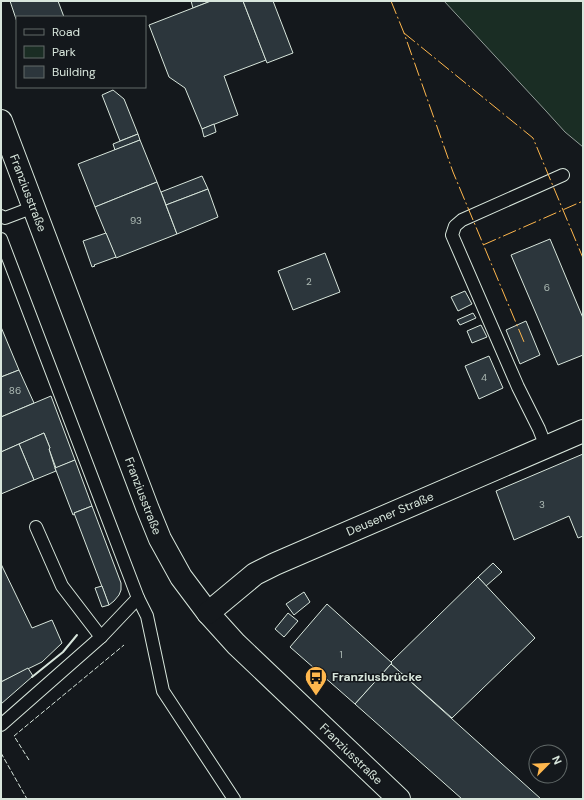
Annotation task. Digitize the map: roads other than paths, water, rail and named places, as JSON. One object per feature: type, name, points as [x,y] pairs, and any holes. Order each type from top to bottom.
[{"type":"main road","name":"Franziusstraße","points":[[1,121],[160,539],[181,577],[208,613],[236,644],[399,799]]},
{"type":"main road","name":"Deusener Straße","points":[[208,613],[255,574],[268,567],[583,431]]},
{"type":"lane","points":[[546,447],[539,429],[518,387],[452,235],[455,226],[462,220],[563,175]]},
{"type":"lane","points":[[2,218],[34,207]]},
{"type":"lane","points":[[1,239],[138,598],[147,616],[163,691],[234,799]]},
{"type":"lane","points":[[36,527],[62,586],[101,637]]},
{"type":"lane","points":[[1,725],[101,637],[138,598]]},
{"type":"place","name":"Franziusbrücke","points":[[316,696]]}]
